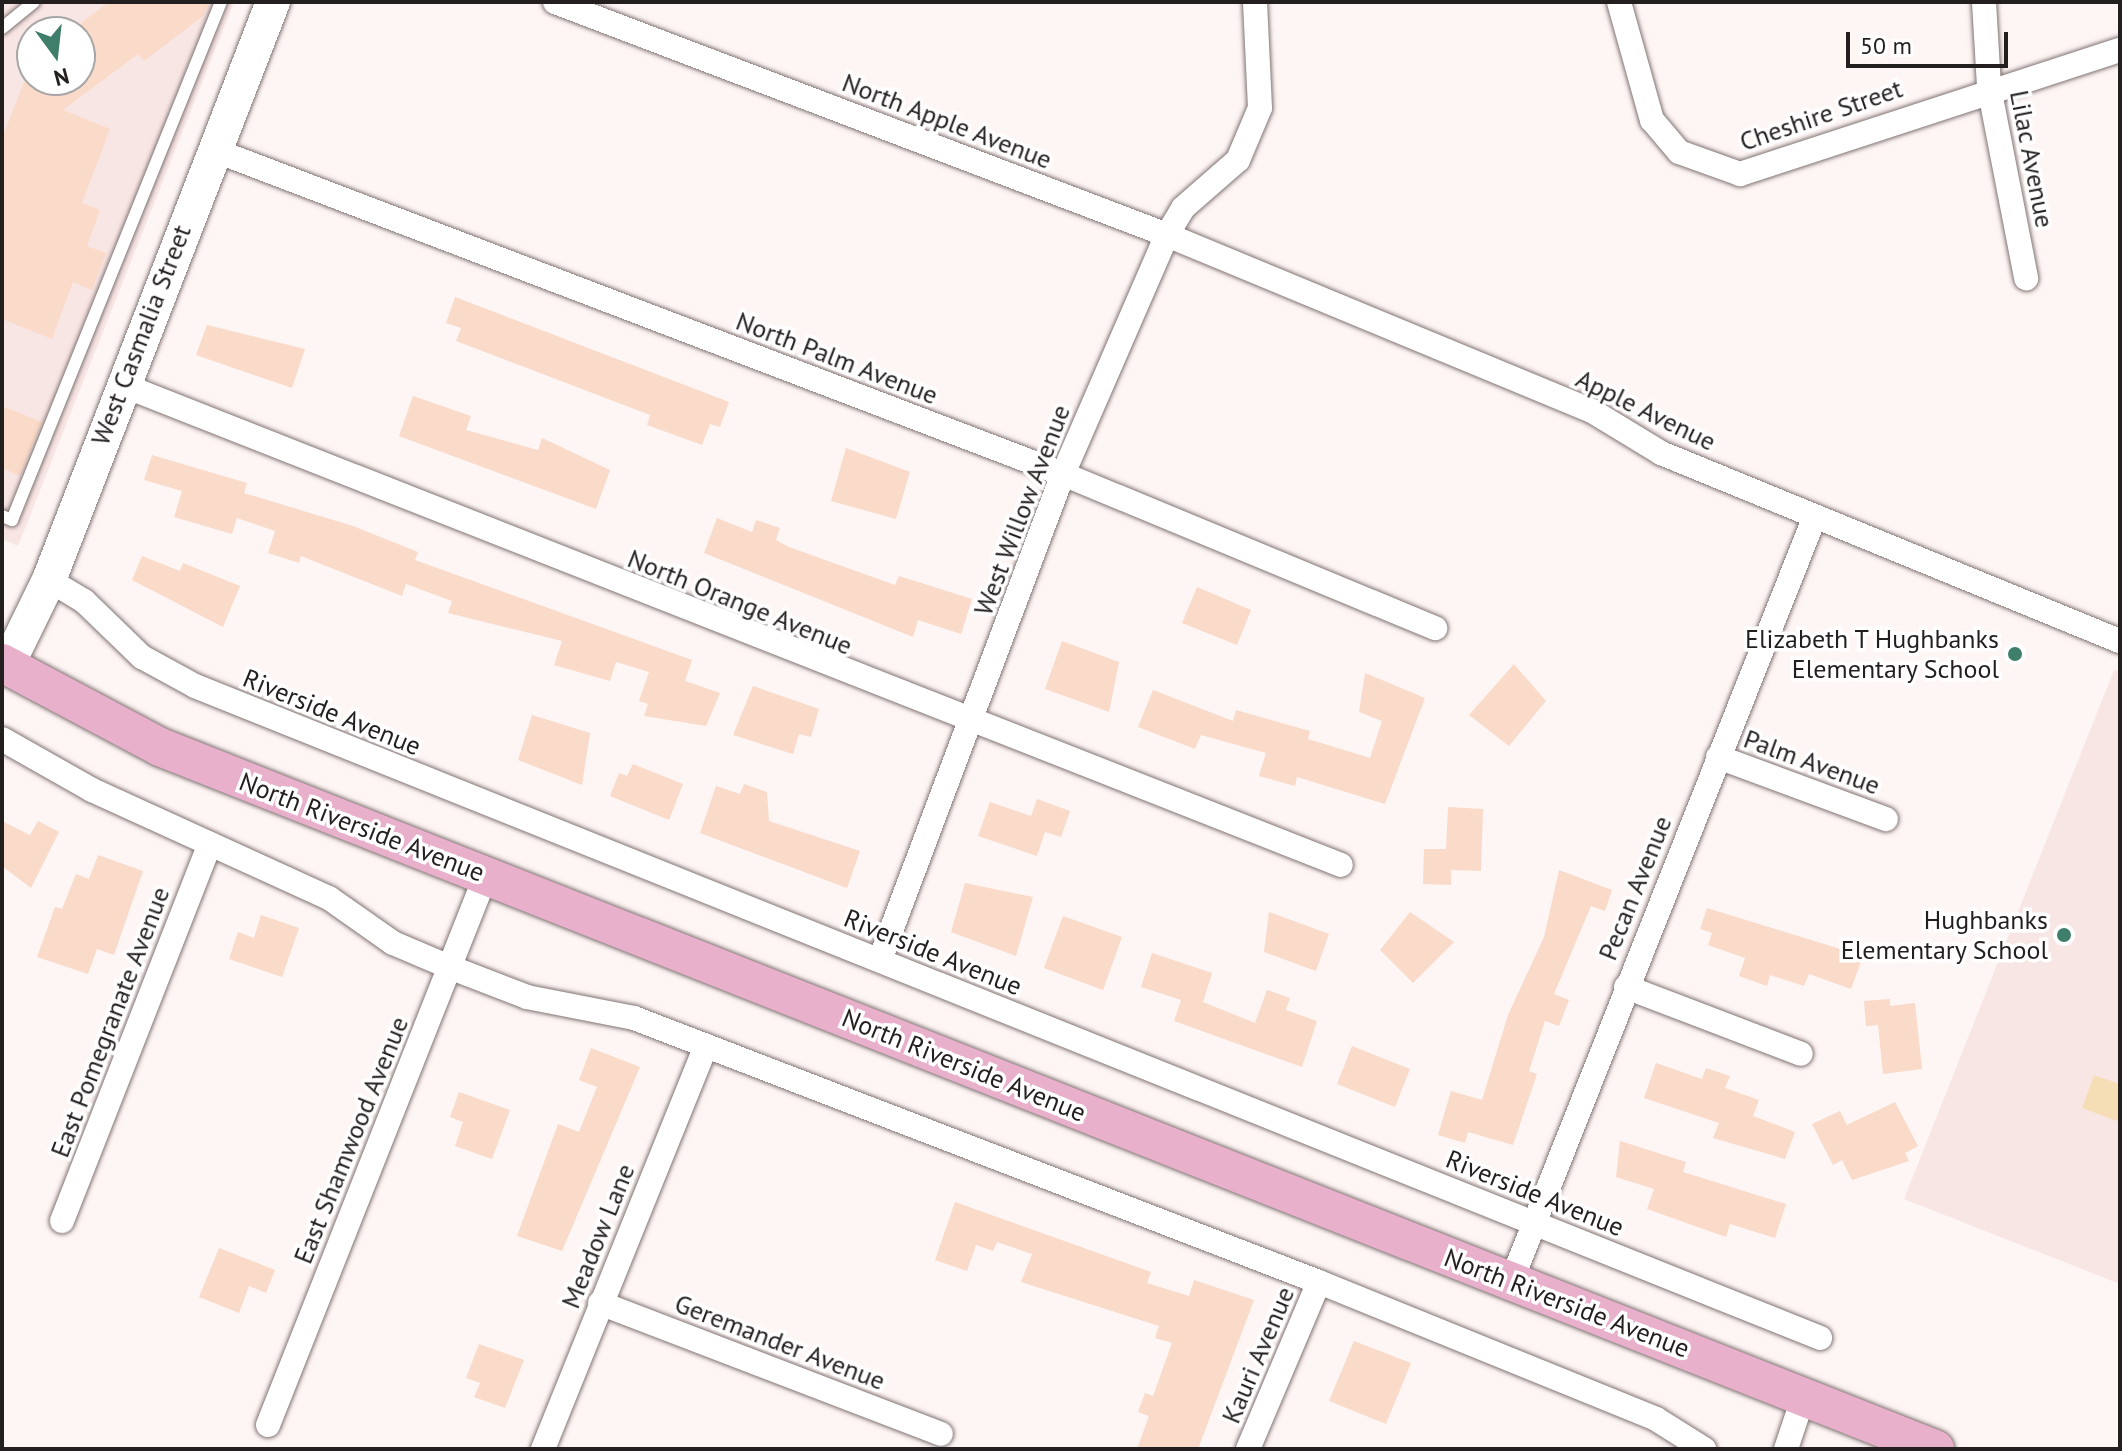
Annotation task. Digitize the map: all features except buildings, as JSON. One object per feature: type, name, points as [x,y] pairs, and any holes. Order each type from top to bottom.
[{"type":"main road","name":"North Riverside Avenue","points":[[4,664],[160,747],[1935,1449]]},
{"type":"street","name":"West Casmalia Street","points":[[4,664],[49,580],[120,384],[273,2]]},
{"type":"street","name":"North Apple Avenue","points":[[555,2],[1167,235],[1316,300]]},
{"type":"street","name":"West Willow Avenue","points":[[880,960],[1063,474],[1167,235],[1183,208],[1238,160],[1260,108],[1255,2]]},
{"type":"street","name":"Cheshire Street","points":[[1619,2],[1652,120],[1679,152],[1740,174],[1989,87],[2120,50]]},
{"type":"street","name":"Lilac Avenue","points":[[1984,2],[1989,87],[2026,278]]},
{"type":"street","name":"North Palm Avenue","points":[[214,150],[1063,474],[1435,628]]},
{"type":"street","name":"Apple Avenue","points":[[1316,300],[1592,411],[1661,453],[1815,516],[1949,576],[2120,641]]},
{"type":"street","name":"North Orange Avenue","points":[[120,384],[969,724],[1341,865]]},
{"type":"street","name":"Pecan Avenue","points":[[1511,1282],[1815,516]]},
{"type":"street","name":"Riverside Avenue","points":[[49,580],[84,601],[142,657],[195,686],[1820,1338]]},
{"type":"street","points":[[2,739],[210,844],[329,898],[393,943],[452,968],[527,997],[634,1018],[1319,1282],[1656,1419],[1704,1449]]},
{"type":"street","name":"Palm Avenue","points":[[1718,757],[1886,819]]},
{"type":"street","name":"East Pomegranate Avenue","points":[[62,1221],[210,844]]},
{"type":"street","name":"East Shamwood Avenue","points":[[268,1425],[452,968],[486,875]]},
{"type":"street","points":[[1626,987],[1801,1054]]},
{"type":"street","name":"Meadow Lane","points":[[543,1449],[706,1046]]},
{"type":"street","name":"Kauri Avenue","points":[[1248,1449],[1319,1282]]},
{"type":"street","name":"Geremander Avenue","points":[[600,1303],[941,1434]]},
{"type":"street","points":[[1786,1449],[1804,1395]]},
{"type":"lane","points":[[2,28],[34,2]]},
{"type":"lane","points":[[2,516],[12,520],[221,2]]},
{"type":"shaded area","points":[[2,2],[234,2],[18,546],[2,539]]},
{"type":"shaded area","name":"Hughbanks Elementary School","points":[[2114,670],[2120,671],[2120,1284],[1904,1199]]},
{"type":"shaded area","points":[[2094,1075],[2120,1084],[2120,1122],[2082,1108]]},
{"type":"place","name":"Elizabeth T Hughbanks Elementary School","points":[[2015,654]]},
{"type":"place","name":"Hughbanks Elementary School","points":[[2064,935]]}]
